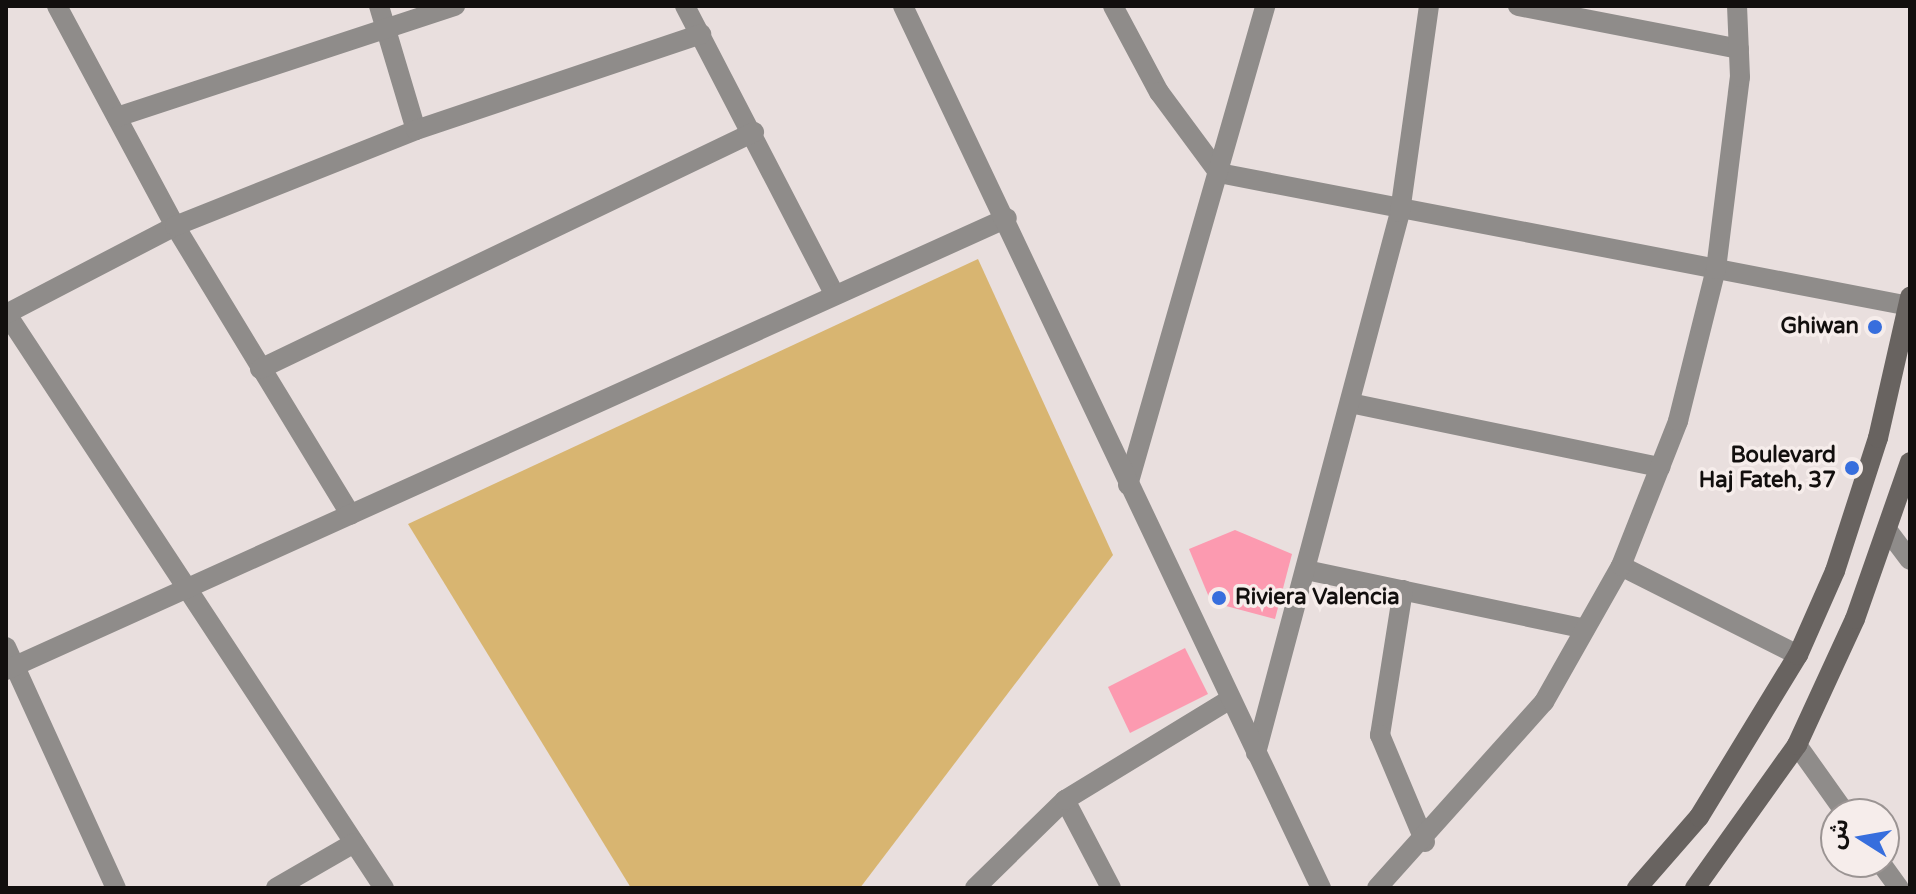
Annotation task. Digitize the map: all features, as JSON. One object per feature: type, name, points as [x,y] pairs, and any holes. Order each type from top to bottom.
[{"type":"main road","points":[[1637,888],[1699,817],[1798,655],[1835,571],[1878,438],[1910,297]]},
{"type":"main road","points":[[1695,888],[1797,745],[1888,531],[1910,462]]},
{"type":"street","points":[[57,6],[175,226],[351,515]]},
{"type":"street","points":[[379,6],[416,130]]},
{"type":"street","points":[[117,117],[455,6]]},
{"type":"street","points":[[685,6],[754,132],[833,291]]},
{"type":"street","points":[[903,6],[1007,218],[1128,485],[1321,888]]},
{"type":"street","points":[[1113,6],[1159,92],[1219,173],[1400,212],[1909,306]]},
{"type":"street","points":[[1128,485],[1265,6]]},
{"type":"street","points":[[1256,753],[1400,212],[1429,6]]},
{"type":"street","points":[[1518,6],[1739,49]]},
{"type":"street","points":[[1377,888],[1425,842],[1544,702],[1621,566],[1678,421],[1716,269],[1739,49],[1737,6]]},
{"type":"street","points":[[384,888],[6,313],[175,226],[416,130],[701,34]]},
{"type":"street","points":[[260,369],[754,132]]},
{"type":"street","points":[[12,668],[191,591],[833,291],[1007,218]]},
{"type":"street","points":[[1350,403],[1660,467]]},
{"type":"street","points":[[1888,531],[1910,560]]},
{"type":"street","points":[[1621,566],[1798,655]]},
{"type":"street","points":[[1306,570],[1585,629]]},
{"type":"street","points":[[1403,590],[1380,735],[1425,842]]},
{"type":"street","points":[[6,647],[12,668],[116,888]]},
{"type":"street","points":[[975,888],[1065,800],[1229,700]]},
{"type":"street","points":[[1797,745],[1835,798]]},
{"type":"street","points":[[1065,800],[1111,888]]},
{"type":"street","points":[[276,888],[354,843]]},
{"type":"shaded area","points":[[978,259],[1113,555],[860,888],[631,888],[408,524]]},
{"type":"building","points":[[1235,530],[1292,554],[1275,619],[1211,602],[1189,549]]},
{"type":"building","points":[[1185,648],[1208,694],[1130,733],[1108,687]]},
{"type":"place","name":"Ghiwan","points":[[1875,327]]},
{"type":"place","name":"Boulevard Haj Fateh, 37","points":[[1852,468]]},
{"type":"place","name":"Riviera Valencia","points":[[1219,598]]}]
